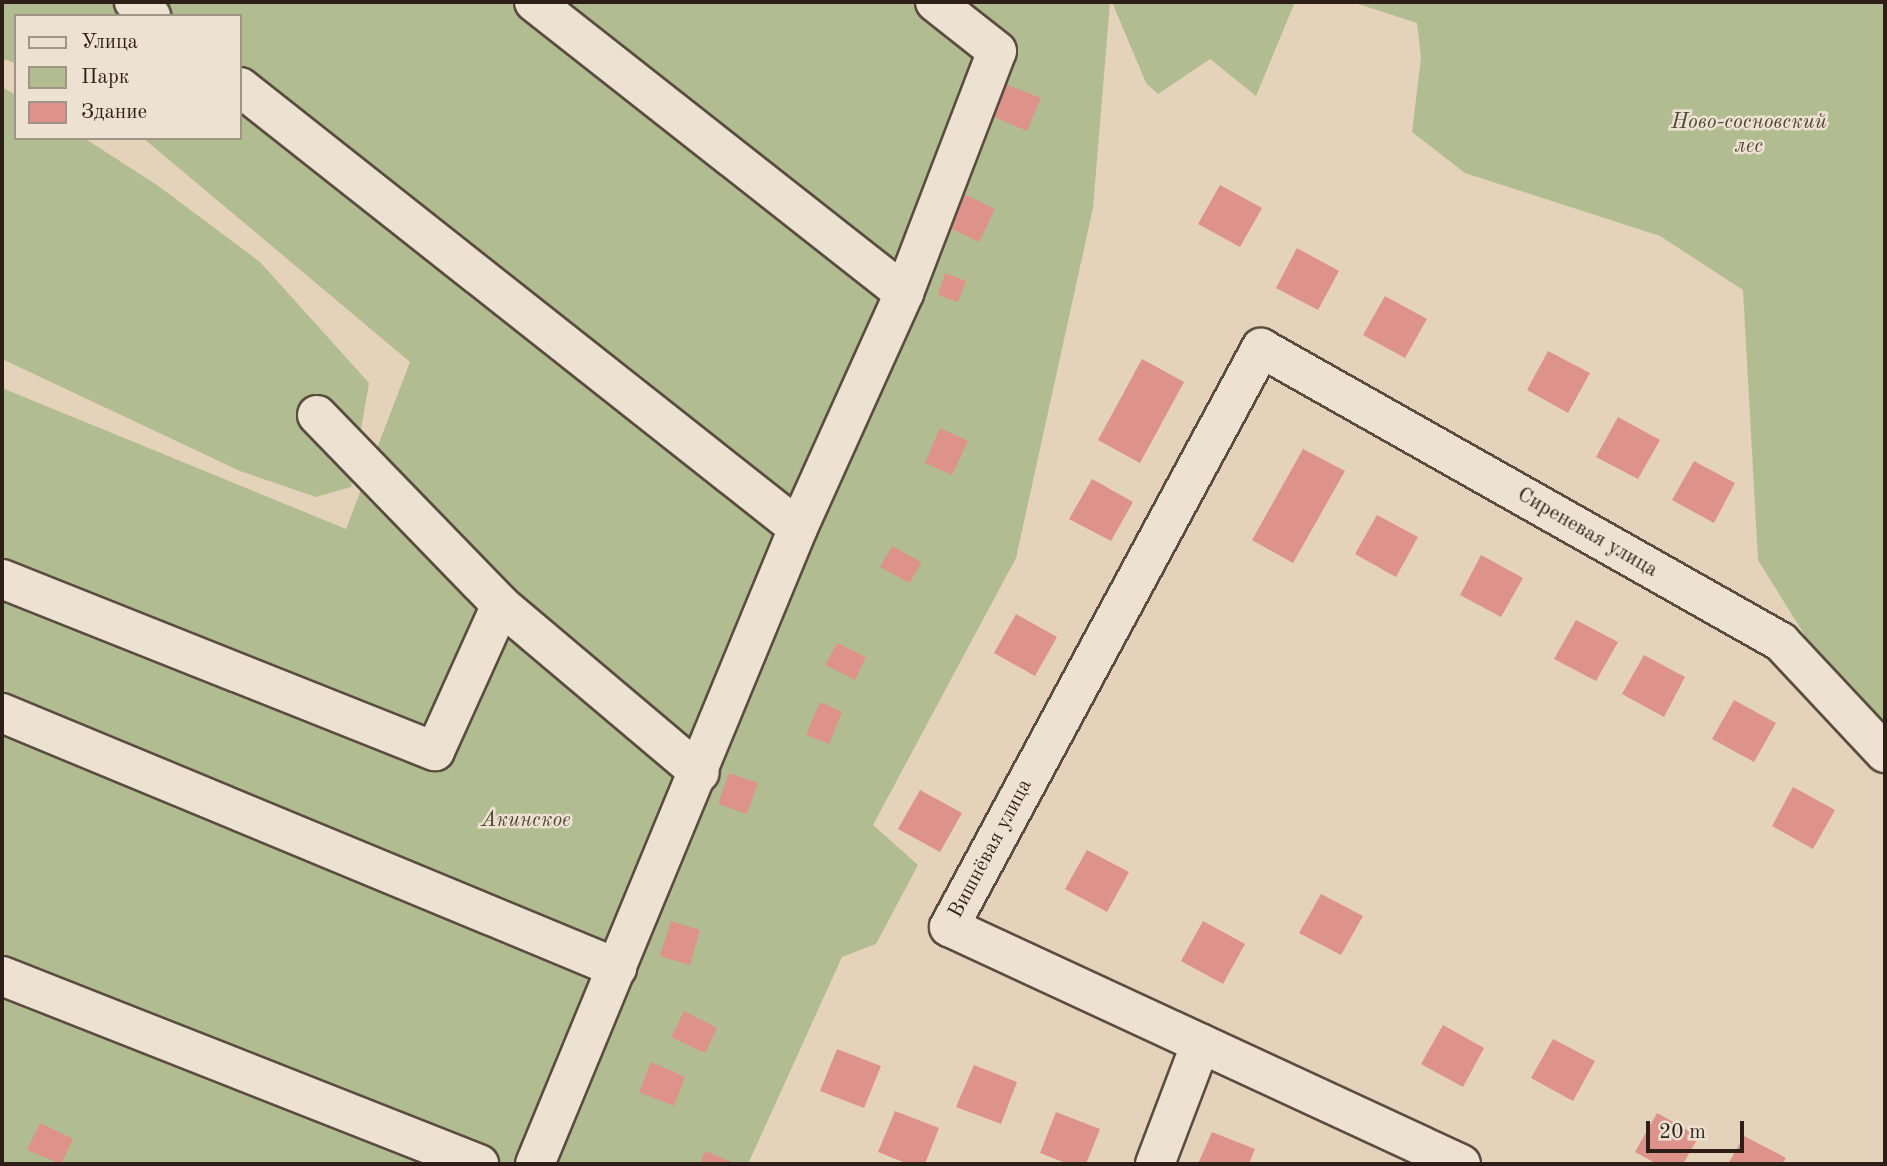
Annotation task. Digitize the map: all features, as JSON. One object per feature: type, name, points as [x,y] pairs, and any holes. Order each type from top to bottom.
[{"type":"street","points":[[134,2],[149,14]]},
{"type":"street","points":[[534,2],[904,293]]},
{"type":"street","points":[[535,1164],[700,773],[798,528],[904,293],[997,51],[936,2]]},
{"type":"street","points":[[242,89],[798,528]]},
{"type":"street","name":"Сиреневая улица","points":[[1261,348],[1781,642],[1885,753]]},
{"type":"street","name":"Вишнёвая улица","points":[[1261,348],[949,927],[1461,1164]]},
{"type":"street","points":[[317,415],[501,605],[700,773]]},
{"type":"street","points":[[2,579],[435,751],[501,605]]},
{"type":"street","points":[[2,713],[617,968]]},
{"type":"street","points":[[2,976],[479,1164]]},
{"type":"street","points":[[1156,1164],[1201,1043]]},
{"type":"green space","name":"Акинское","points":[[2,2],[1110,2],[1093,208],[1016,558],[873,825],[918,865],[876,944],[842,957],[748,1164],[2,1164],[2,388],[346,529],[410,362],[145,140],[242,140],[242,14],[14,14],[14,62],[2,59]]},
{"type":"green space","points":[[1112,2],[1295,2],[1256,96],[1210,59],[1158,94],[1146,83]]},
{"type":"green space","name":"Ново-сосновский лес","points":[[1352,2],[1885,2],[1885,741],[1868,737],[1758,560],[1743,290],[1660,236],[1465,173],[1412,132],[1421,58],[1417,23]]},
{"type":"green space","points":[[2,87],[14,94],[14,140],[87,140],[157,185],[260,262],[369,383],[351,487],[316,497],[240,471],[2,359]]},
{"type":"building","points":[[1005,84],[1041,98],[1027,131],[992,116]]},
{"type":"building","points":[[1220,185],[1262,208],[1240,247],[1198,224]]},
{"type":"building","points":[[964,194],[995,209],[979,242],[948,227]]},
{"type":"building","points":[[1297,248],[1339,271],[1318,310],[1276,288]]},
{"type":"building","points":[[945,273],[966,281],[958,302],[938,295]]},
{"type":"building","points":[[1385,296],[1427,319],[1405,358],[1363,335]]},
{"type":"building","points":[[1548,351],[1590,373],[1568,413],[1527,390]]},
{"type":"building","points":[[1142,359],[1184,382],[1140,463],[1098,440]]},
{"type":"building","points":[[1618,417],[1660,440],[1638,479],[1596,457]]},
{"type":"building","points":[[940,428],[968,441],[952,475],[925,463]]},
{"type":"building","points":[[1303,449],[1345,471],[1293,563],[1252,540]]},
{"type":"building","points":[[1694,461],[1735,483],[1714,523],[1672,500]]},
{"type":"building","points":[[1092,479],[1133,502],[1111,541],[1069,519]]},
{"type":"building","points":[[1377,515],[1418,537],[1396,577],[1355,554]]},
{"type":"building","points":[[892,546],[921,562],[910,583],[880,567]]},
{"type":"building","points":[[1481,555],[1523,578],[1501,617],[1460,595]]},
{"type":"building","points":[[1016,614],[1057,637],[1035,676],[994,653]]},
{"type":"building","points":[[1576,620],[1618,642],[1596,681],[1554,659]]},
{"type":"building","points":[[837,643],[866,657],[855,680],[825,665]]},
{"type":"building","points":[[1644,655],[1685,677],[1664,717],[1622,694]]},
{"type":"building","points":[[1734,700],[1776,723],[1754,762],[1712,739]]},
{"type":"building","points":[[820,702],[842,712],[829,744],[806,735]]},
{"type":"building","points":[[729,773],[758,783],[747,814],[718,804]]},
{"type":"building","points":[[1793,787],[1835,810],[1813,849],[1772,826]]},
{"type":"building","points":[[920,790],[962,813],[940,852],[898,829]]},
{"type":"building","points":[[1087,850],[1129,872],[1107,912],[1065,889]]},
{"type":"building","points":[[1321,894],[1363,916],[1341,955],[1299,933]]},
{"type":"building","points":[[671,921],[700,930],[690,965],[660,956]]},
{"type":"building","points":[[1203,921],[1245,944],[1223,984],[1181,961]]},
{"type":"building","points":[[684,1011],[717,1028],[705,1053],[671,1037]]},
{"type":"building","points":[[1443,1025],[1484,1048],[1463,1087],[1421,1064]]},
{"type":"building","points":[[1553,1039],[1595,1061],[1573,1101],[1531,1078]]},
{"type":"building","points":[[837,1049],[881,1066],[864,1108],[820,1091]]},
{"type":"building","points":[[651,1062],[685,1077],[674,1106],[639,1092]]},
{"type":"building","points":[[974,1065],[1017,1082],[1001,1124],[956,1107]]},
{"type":"building","points":[[895,1111],[939,1128],[925,1164],[908,1164],[878,1152]]},
{"type":"building","points":[[1056,1112],[1100,1129],[1086,1164],[1068,1164],[1040,1153]]},
{"type":"building","points":[[1657,1113],[1699,1136],[1683,1164],[1657,1164],[1635,1152]]},
{"type":"building","points":[[40,1123],[73,1139],[61,1164],[27,1150]]},
{"type":"building","points":[[1212,1132],[1255,1149],[1249,1164],[1198,1164]]},
{"type":"building","points":[[1744,1136],[1786,1158],[1782,1164],[1728,1164]]},
{"type":"building","points":[[705,1151],[737,1164],[700,1164]]}]
